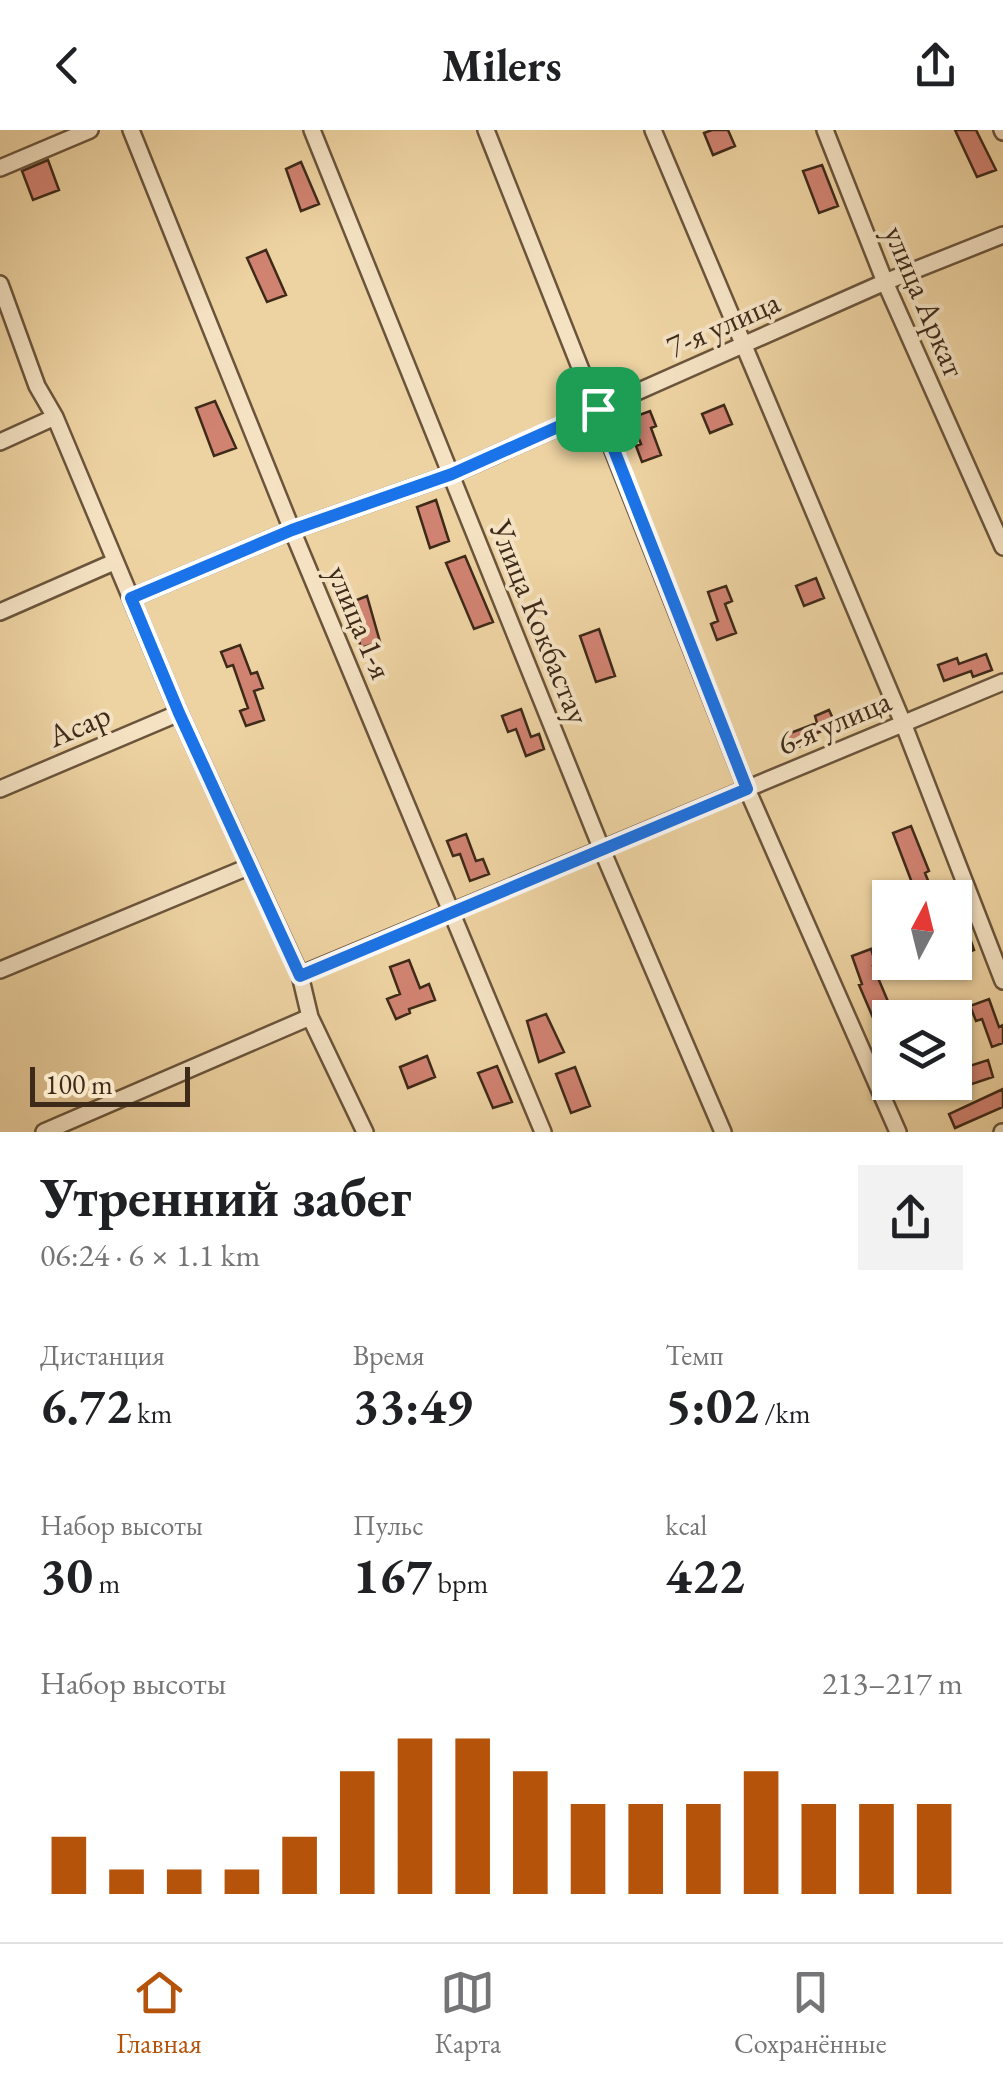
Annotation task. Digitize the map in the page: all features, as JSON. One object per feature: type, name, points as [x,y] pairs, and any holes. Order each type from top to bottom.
[{"type":"street","points":[[0,168],[90,130]]},
{"type":"street","name":"улица 1-я","points":[[131,130],[292,530],[543,1132]]},
{"type":"street","name":"Улица Кокбастау","points":[[312,130],[602,850],[724,1132]]},
{"type":"street","points":[[486,130],[747,789],[898,1132]]},
{"type":"street","points":[[653,130],[903,723],[1003,981]]},
{"type":"street","name":"улица Аркат","points":[[825,130],[885,282],[1003,548]]},
{"type":"street","name":"7-я улица","points":[[131,598],[292,530],[452,474],[885,282],[1003,235]]},
{"type":"street","points":[[0,284],[37,386],[56,418],[179,713],[300,976],[310,1017],[364,1132]]},
{"type":"street","points":[[0,442],[56,418]]},
{"type":"street","points":[[0,612],[114,562]]},
{"type":"street","name":"6-я улица","points":[[300,976],[1003,682]]},
{"type":"street","name":"Асар","points":[[0,788],[179,713]]},
{"type":"street","points":[[0,970],[248,867]]},
{"type":"street","points":[[44,1132],[310,1017]]},
{"type":"building","points":[[728,130],[735,146],[713,155],[704,133]]},
{"type":"building","points":[[955,130],[976,130],[996,170],[977,177]]},
{"type":"building","points":[[48,160],[59,190],[33,200],[22,171]]},
{"type":"building","points":[[301,162],[319,204],[301,211],[286,169]]},
{"type":"building","points":[[822,165],[838,206],[819,213],[803,171]]},
{"type":"building","points":[[266,250],[286,295],[267,302],[247,258]]},
{"type":"building","points":[[215,401],[236,448],[214,456],[196,408]]},
{"type":"building","points":[[724,405],[732,424],[710,433],[702,414]]},
{"type":"building","points":[[650,411],[656,426],[651,428],[661,455],[642,462],[636,446],[641,444],[631,418]]},
{"type":"building","points":[[436,500],[449,541],[430,548],[417,507]]},
{"type":"building","points":[[465,556],[493,622],[474,629],[446,563]]},
{"type":"building","points":[[816,578],[824,598],[804,606],[796,586]]},
{"type":"building","points":[[726,586],[732,601],[725,604],[736,633],[717,640],[711,624],[718,621],[708,592]]},
{"type":"building","points":[[367,596],[380,642],[361,648],[349,603]]},
{"type":"building","points":[[599,629],[615,676],[596,682],[580,636]]},
{"type":"building","points":[[240,645],[251,674],[257,672],[263,688],[254,691],[264,720],[246,726],[240,711],[248,708],[233,665],[227,667],[221,652]]},
{"type":"building","points":[[986,654],[992,670],[973,677],[971,671],[944,681],[938,665],[957,658],[959,664]]},
{"type":"building","points":[[521,709],[531,737],[539,734],[544,749],[526,756],[516,729],[508,732],[502,716]]},
{"type":"building","points":[[829,710],[836,725],[807,737],[809,743],[790,750],[785,735],[817,723],[815,716]]},
{"type":"building","points":[[911,826],[929,871],[925,873],[928,880],[911,880],[893,833]]},
{"type":"building","points":[[466,834],[476,861],[483,859],[489,874],[470,881],[460,854],[453,856],[447,841]]},
{"type":"building","points":[[871,949],[872,980],[879,980],[887,1000],[872,1000],[872,1015],[859,985],[862,984],[852,956]]},
{"type":"building","points":[[409,960],[420,988],[429,984],[435,1000],[409,1009],[410,1013],[396,1019],[387,999],[400,994],[390,967]]},
{"type":"building","points":[[989,999],[999,1027],[1003,1025],[1003,1043],[992,1047],[982,1019],[976,1021],[972,1005]]},
{"type":"building","points":[[546,1014],[564,1052],[539,1062],[527,1021]]},
{"type":"building","points":[[427,1056],[435,1077],[408,1088],[400,1067]]},
{"type":"building","points":[[988,1060],[993,1077],[972,1084],[972,1065]]},
{"type":"building","points":[[497,1066],[512,1102],[493,1108],[478,1073]]},
{"type":"building","points":[[575,1067],[590,1106],[571,1113],[556,1074]]},
{"type":"building","points":[[1003,1089],[1003,1107],[955,1128],[949,1114]]},
{"type":"route","points":[[598,409],[747,789],[300,976],[179,713],[131,598],[292,530],[452,474],[598,409]]}]
